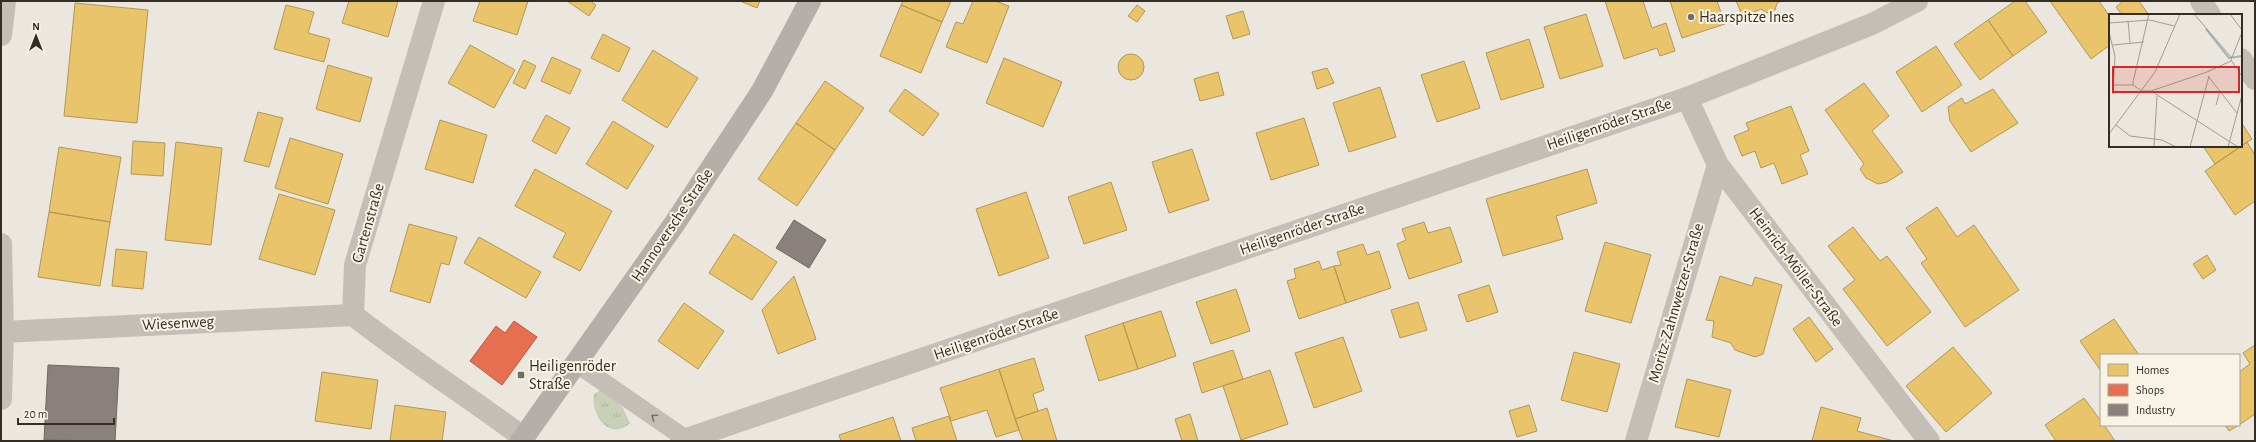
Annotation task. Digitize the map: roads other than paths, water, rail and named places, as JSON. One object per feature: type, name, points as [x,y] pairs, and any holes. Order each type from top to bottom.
[{"type":"main road","name":"Hannoversche Straße","points":[[526,440],[675,223],[762,91],[810,1]]},
{"type":"street","points":[[1,35],[4,1]]},
{"type":"street","name":"Gartenstraße","points":[[353,315],[355,265],[434,1]]},
{"type":"street","name":"Heiligenröder Straße","points":[[685,440],[1687,98],[1872,24],[1917,1]]},
{"type":"street","points":[[2200,1],[2209,14]]},
{"type":"street","points":[[2242,60],[2255,79]]},
{"type":"street","name":"Heinrich-Möller-Straße","points":[[1687,98],[1718,165],[1921,437]]},
{"type":"street","name":"Moritz-Zahnwetzer-Straße","points":[[1636,441],[1718,165]]},
{"type":"street","points":[[1,244],[3,332],[1,399]]},
{"type":"street","points":[[353,315],[399,352],[462,392],[526,440]]},
{"type":"street","name":"Wiesenweg","points":[[3,332],[353,315]]},
{"type":"lane","points":[[577,364],[685,440]]},
{"type":"place","name":"Haarspitze Ines","points":[[1691,17]]},
{"type":"place","name":"Heiligenröder Straße","points":[[521,375]]}]
